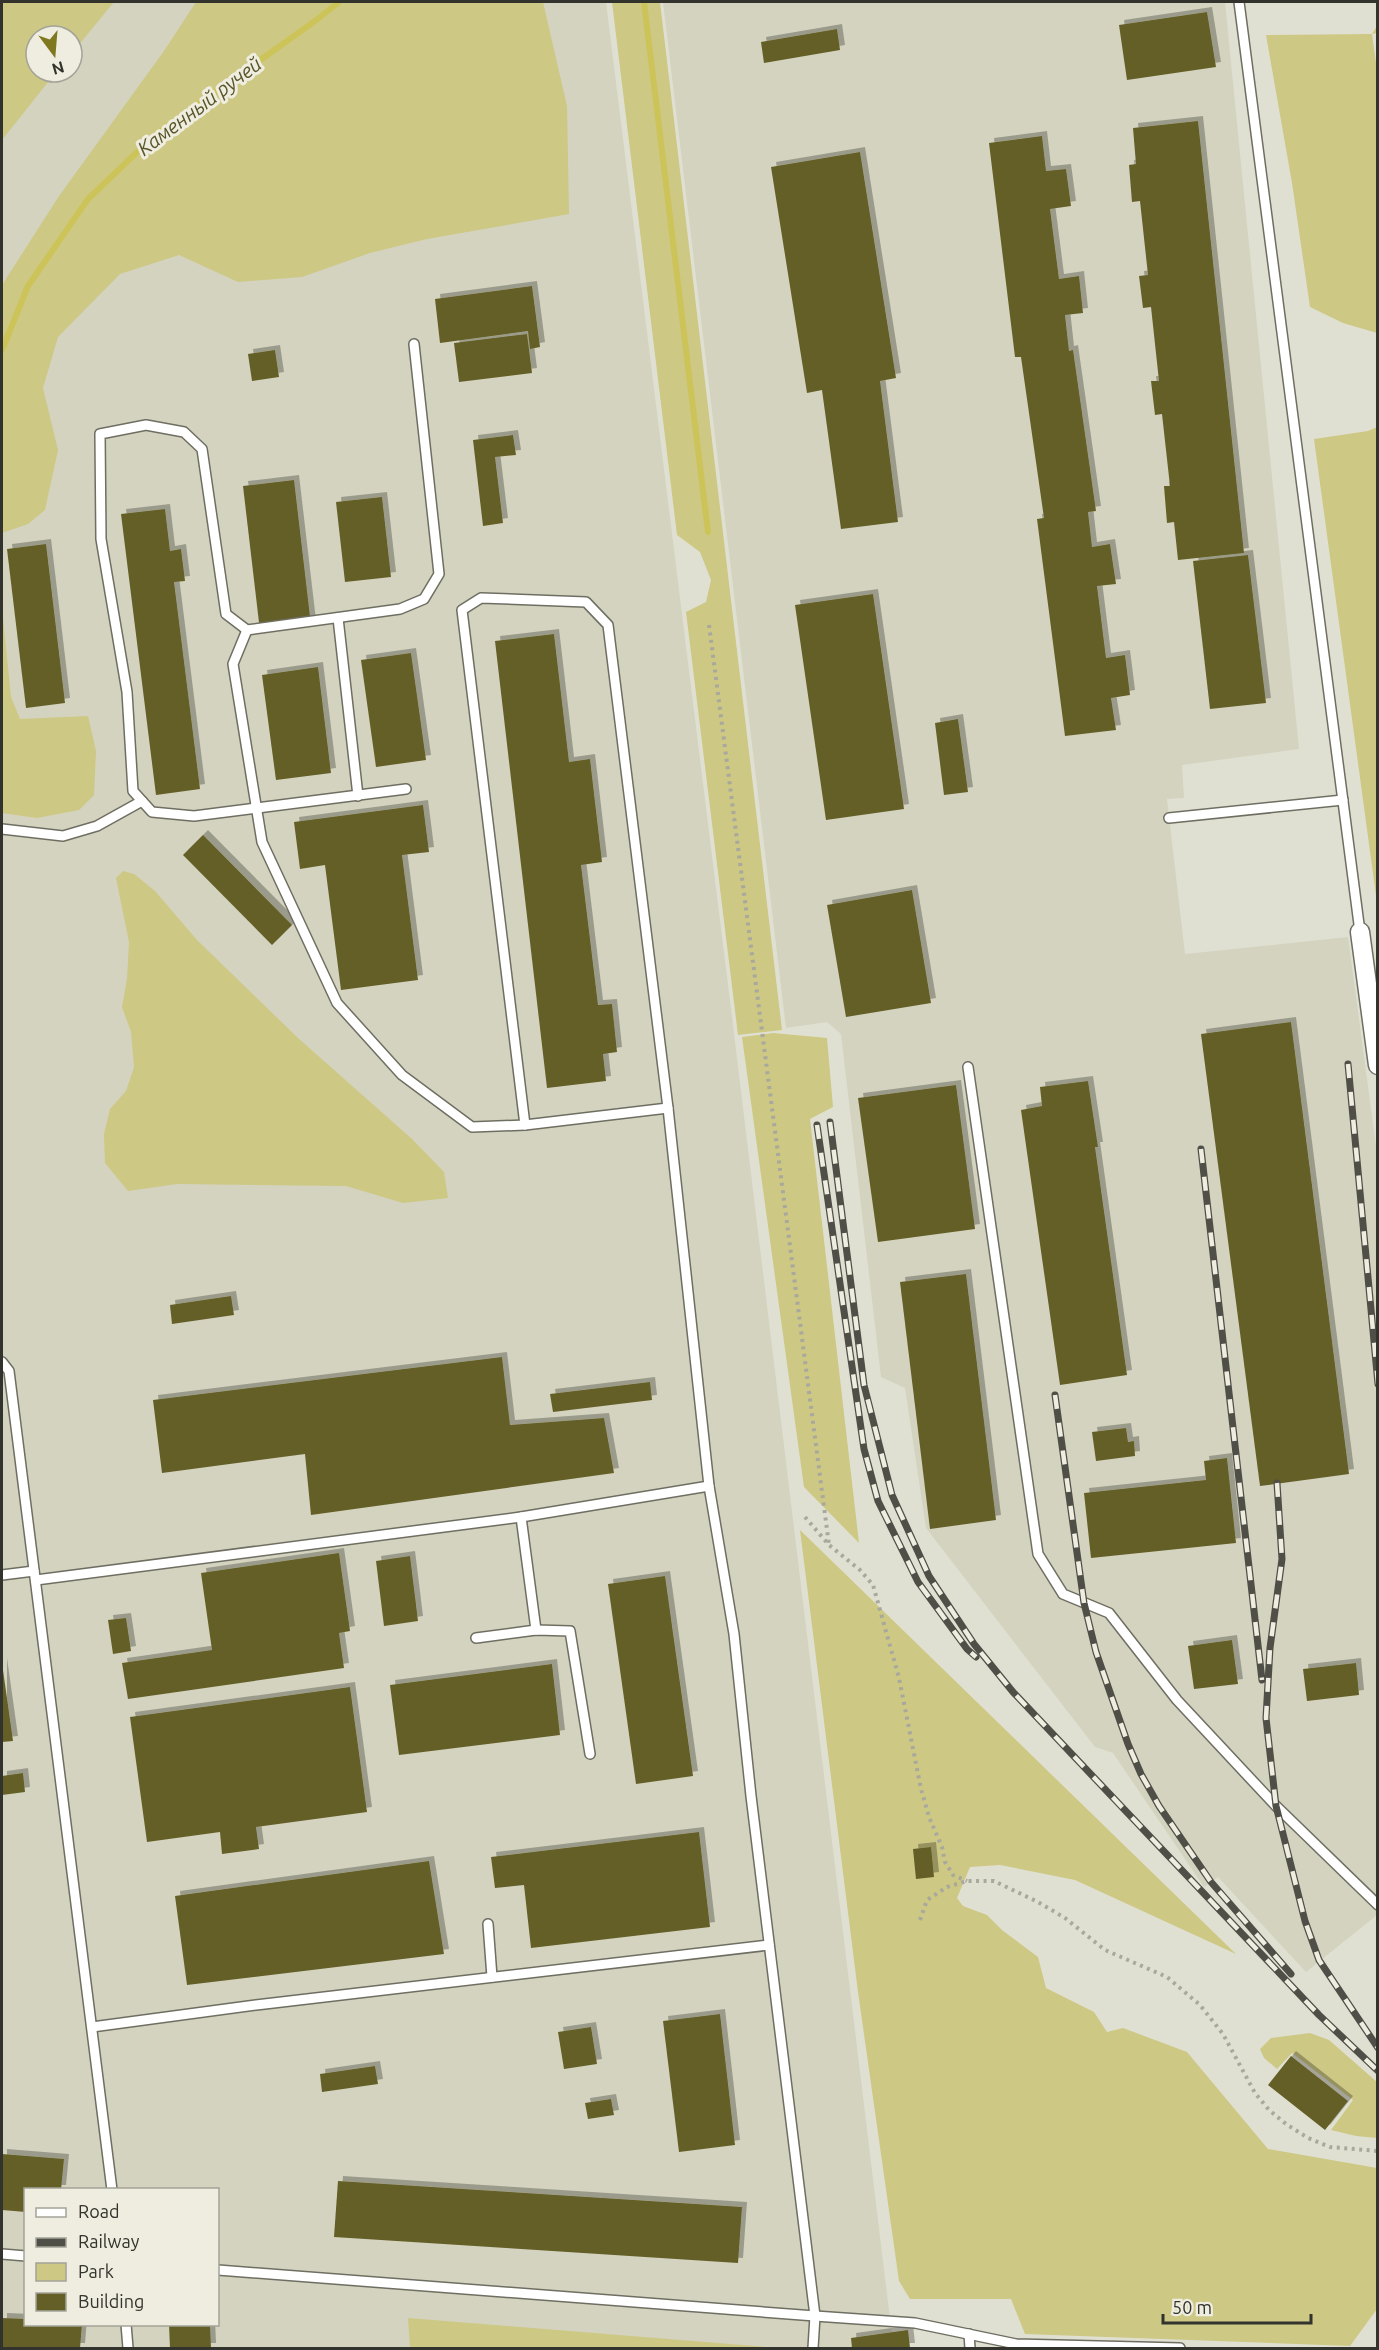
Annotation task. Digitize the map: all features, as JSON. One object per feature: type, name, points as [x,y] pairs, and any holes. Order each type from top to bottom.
[{"type":"street","points":[[1360,932],[1377,1065]]},
{"type":"lane","points":[[1239,2],[1360,932]]},
{"type":"lane","points":[[406,789],[194,816],[152,812],[133,791],[127,692],[101,539],[100,434],[146,425],[184,432],[202,449],[226,614],[247,630],[400,609],[424,599],[439,574],[414,344]]},
{"type":"lane","points":[[525,1125],[462,610],[481,598],[586,602],[608,625],[668,1108],[709,1486],[734,1634],[769,1945],[815,2316],[813,2349]]},
{"type":"lane","points":[[338,618],[358,796]]},
{"type":"lane","points":[[247,630],[233,664],[262,842],[337,1003],[402,1075],[472,1127],[525,1125],[668,1108]]},
{"type":"lane","points":[[1169,818],[1343,800]]},
{"type":"lane","points":[[2,829],[63,836],[97,826],[142,801]]},
{"type":"lane","points":[[968,1067],[1038,1554],[1063,1594],[1109,1613],[1178,1700],[1276,1806],[1377,1905]]},
{"type":"lane","points":[[2,1362],[9,1371],[112,2188]]},
{"type":"lane","points":[[2,1575],[35,1576],[521,1517],[709,1486]]},
{"type":"lane","points":[[521,1517],[536,1630]]},
{"type":"lane","points":[[476,1638],[536,1630],[570,1631],[591,1754]]},
{"type":"lane","points":[[488,1924],[492,1977]]},
{"type":"lane","points":[[92,2027],[769,1945]]},
{"type":"lane","points":[[2,2254],[24,2256]]},
{"type":"lane","points":[[219,2270],[815,2316],[890,2319],[1016,2344],[1180,2349]]},
{"type":"lane","points":[[126,2326],[128,2349]]},
{"type":"lane","points":[[969,2334],[970,2349]]},
{"type":"path","points":[[709,625],[829,1545]]},
{"type":"path","points":[[805,1517],[829,1545],[860,1570],[873,1586],[899,1678],[921,1790],[929,1816],[942,1847],[945,1862],[953,1875],[967,1881]]},
{"type":"path","points":[[920,1920],[927,1900],[947,1887],[967,1881],[994,1881],[1016,1891],[1065,1918],[1121,1959],[1167,1977],[1200,2005],[1222,2034],[1255,2093],[1269,2110],[1308,2138],[1330,2147],[1377,2151]]},
{"type":"shaded area","points":[[2,2],[606,2],[890,2319],[892,2332],[908,2330],[910,2348],[2,2348]]},
{"type":"shaded area","points":[[663,2],[1225,2],[1299,749],[1182,765],[1184,798],[1167,799],[1185,954],[1348,937],[1378,1161],[1377,1915],[1306,1972],[1218,1877],[1204,1887],[1113,1753],[1095,1747],[926,1528],[905,1388],[881,1377],[841,1034],[827,1022],[786,1028]]},
{"type":"green space","points":[[2,2],[114,2],[84,38],[84,24],[24,24],[24,84],[46,84],[2,140]]},
{"type":"green space","points":[[196,2],[543,2],[567,106],[569,214],[427,239],[370,253],[302,277],[238,282],[179,255],[120,274],[58,337],[43,388],[58,450],[45,510],[28,524],[2,533],[2,285],[59,196],[164,51]]},
{"type":"green space","points":[[612,2],[660,2],[782,1030],[738,1035],[686,612],[706,602],[711,580],[700,552],[677,535]]},
{"type":"green space","points":[[1372,34],[1378,77],[1377,333],[1343,323],[1310,307],[1292,183],[1266,35]]},
{"type":"green space","points":[[1377,427],[1377,903],[1314,439],[1368,431]]},
{"type":"green space","points":[[2,607],[11,697],[20,719],[88,716],[96,751],[94,795],[79,810],[37,818],[2,813]]},
{"type":"green space","points":[[123,871],[134,874],[155,891],[197,940],[298,1038],[412,1139],[444,1172],[448,1198],[403,1203],[346,1186],[177,1184],[128,1191],[105,1163],[104,1134],[110,1109],[126,1091],[134,1067],[131,1032],[122,1007],[127,979],[129,942],[116,878]]},
{"type":"green space","points":[[773,1033],[827,1038],[833,1107],[810,1119],[859,1543],[804,1487],[742,1037]]},
{"type":"green space","points":[[800,1530],[1236,1954],[1075,1880],[1000,1865],[970,1867],[957,1898],[963,1906],[987,1915],[1002,1930],[1038,1957],[1046,1988],[1094,2012],[1107,2032],[1123,2028],[1187,2052],[1268,2149],[1377,2168],[1377,2309],[1350,2346],[1025,2334],[1011,2299],[910,2299],[899,2281],[858,1992]]},
{"type":"green space","points":[[1310,2033],[1329,2040],[1377,2082],[1377,2138],[1331,2130],[1353,2100],[1292,2053],[1277,2069],[1264,2058],[1260,2049],[1271,2038]]},
{"type":"green space","points":[[408,2318],[778,2348],[410,2348]]},
{"type":"building","points":[[1207,12],[1216,67],[1127,80],[1119,25]]},
{"type":"building","points":[[837,29],[840,50],[764,63],[761,42]]},
{"type":"building","points":[[1198,121],[1244,553],[1178,560],[1174,522],[1167,523],[1164,486],[1170,486],[1162,414],[1155,415],[1151,381],[1159,381],[1151,307],[1143,308],[1139,276],[1148,275],[1140,201],[1132,202],[1129,165],[1136,164],[1133,128]]},
{"type":"building","points":[[1042,136],[1046,171],[1066,169],[1071,206],[1050,209],[1059,279],[1079,276],[1083,313],[1065,315],[1069,351],[1073,350],[1096,511],[1088,512],[1092,547],[1110,544],[1116,584],[1097,586],[1106,658],[1125,655],[1130,695],[1111,698],[1116,730],[1065,736],[1037,519],[1044,518],[1021,357],[1015,357],[989,143]]},
{"type":"building","points":[[860,152],[896,378],[880,381],[898,522],[841,529],[822,390],[807,393],[771,167]]},
{"type":"building","points":[[532,286],[540,347],[530,349],[528,331],[440,343],[435,299]]},
{"type":"building","points":[[527,334],[532,373],[459,382],[454,343]]},
{"type":"building","points":[[275,350],[279,377],[252,381],[248,354]]},
{"type":"building","points":[[513,435],[516,455],[495,457],[503,523],[483,526],[473,440]]},
{"type":"building","points":[[294,480],[311,625],[260,631],[243,486]]},
{"type":"building","points":[[382,497],[391,577],[345,582],[336,502]]},
{"type":"building","points":[[165,509],[170,551],[181,549],[185,581],[174,582],[200,789],[156,795],[121,514]]},
{"type":"building","points":[[46,544],[65,703],[26,708],[7,549]]},
{"type":"building","points":[[1248,555],[1266,703],[1210,709],[1193,561]]},
{"type":"building","points":[[873,594],[904,809],[826,820],[795,605]]},
{"type":"building","points":[[554,634],[569,762],[590,759],[602,862],[581,865],[598,1005],[612,1004],[617,1052],[603,1054],[606,1081],[547,1088],[495,641]]},
{"type":"building","points":[[411,653],[426,760],[376,767],[361,660]]},
{"type":"building","points":[[318,667],[331,773],[276,780],[262,675]]},
{"type":"building","points":[[958,719],[968,792],[944,795],[935,723]]},
{"type":"building","points":[[423,805],[429,852],[402,855],[418,980],[341,990],[325,865],[300,869],[294,822]]},
{"type":"building","points":[[203,835],[292,925],[272,945],[183,855]]},
{"type":"building","points":[[912,890],[931,1003],[846,1017],[827,905]]},
{"type":"building","points":[[1291,1022],[1349,1474],[1260,1486],[1201,1034]]},
{"type":"building","points":[[1088,1081],[1127,1375],[1060,1385],[1021,1110],[1042,1106],[1040,1087]]},
{"type":"building","points":[[956,1085],[975,1229],[878,1242],[858,1098]]},
{"type":"building","points":[[966,1274],[996,1520],[930,1529],[900,1282]]},
{"type":"building","points":[[231,1296],[234,1315],[172,1324],[170,1305]]},
{"type":"building","points":[[502,1357],[510,1425],[604,1418],[614,1473],[311,1515],[305,1454],[162,1473],[153,1400]]},
{"type":"building","points":[[650,1382],[652,1400],[553,1412],[550,1394]]},
{"type":"building","points":[[1126,1428],[1128,1442],[1134,1441],[1135,1456],[1096,1461],[1092,1432]]},
{"type":"building","points":[[1227,1458],[1236,1543],[1091,1558],[1084,1493],[1206,1480],[1204,1461]]},
{"type":"building","points":[[339,1553],[350,1631],[339,1633],[344,1668],[128,1699],[122,1663],[212,1650],[201,1573]]},
{"type":"building","points":[[410,1556],[418,1621],[384,1626],[376,1561]]},
{"type":"building","points":[[665,1576],[693,1776],[636,1784],[608,1584]]},
{"type":"building","points":[[126,1618],[131,1651],[113,1654],[108,1620]]},
{"type":"building","points":[[1232,1640],[1238,1684],[1194,1689],[1188,1646]]},
{"type":"building","points":[[2,1663],[13,1741],[2,1742]]},
{"type":"building","points":[[1356,1663],[1359,1695],[1307,1701],[1303,1669]]},
{"type":"building","points":[[552,1664],[560,1735],[399,1755],[390,1685]]},
{"type":"building","points":[[350,1687],[367,1812],[256,1827],[259,1849],[222,1854],[220,1832],[147,1842],[130,1717]]},
{"type":"building","points":[[23,1773],[25,1792],[2,1795],[2,1776]]},
{"type":"building","points":[[699,1832],[710,1927],[531,1948],[524,1885],[495,1888],[491,1857]]},
{"type":"building","points":[[931,1847],[934,1877],[916,1879],[913,1849]]},
{"type":"building","points":[[429,1861],[444,1954],[187,1985],[175,1896]]},
{"type":"building","points":[[720,2014],[735,2145],[679,2152],[663,2021]]},
{"type":"building","points":[[591,2027],[597,2064],[564,2069],[558,2032]]},
{"type":"building","points":[[1291,2056],[1348,2101],[1325,2130],[1268,2085]]},
{"type":"building","points":[[375,2066],[378,2084],[322,2092],[320,2074]]},
{"type":"building","points":[[611,2099],[614,2115],[588,2119],[585,2103]]},
{"type":"building","points":[[2,2154],[64,2159],[61,2188],[24,2188],[24,2212],[2,2210]]},
{"type":"building","points":[[338,2181],[742,2207],[738,2263],[334,2237]]},
{"type":"building","points":[[2,2318],[24,2319],[24,2326],[82,2326],[80,2348],[2,2348]]},
{"type":"building","points":[[169,2326],[210,2326],[211,2348],[170,2348]]},
{"type":"building","points":[[908,2330],[910,2348],[852,2348],[851,2338]]},
{"type":"waterway","name":"Каменный ручей","points":[[2,350],[28,286],[88,199],[155,135],[339,2]]},
{"type":"waterway","points":[[644,2],[708,532]]},
{"type":"railway","points":[[1348,1064],[1378,1384]]},
{"type":"railway","points":[[830,1122],[864,1385],[892,1495],[929,1576],[974,1644],[1013,1692],[1319,2015],[1378,2071]]},
{"type":"railway","points":[[817,1125],[864,1449],[878,1501],[918,1582],[967,1649],[976,1657]]},
{"type":"railway","points":[[1201,1149],[1262,1680]]},
{"type":"railway","points":[[1055,1395],[1084,1603],[1096,1652],[1128,1744],[1159,1806],[1211,1882],[1291,1974]]},
{"type":"railway","points":[[1277,1483],[1282,1559],[1270,1648],[1266,1718],[1276,1806],[1305,1921],[1319,1960],[1378,2048]]}]
